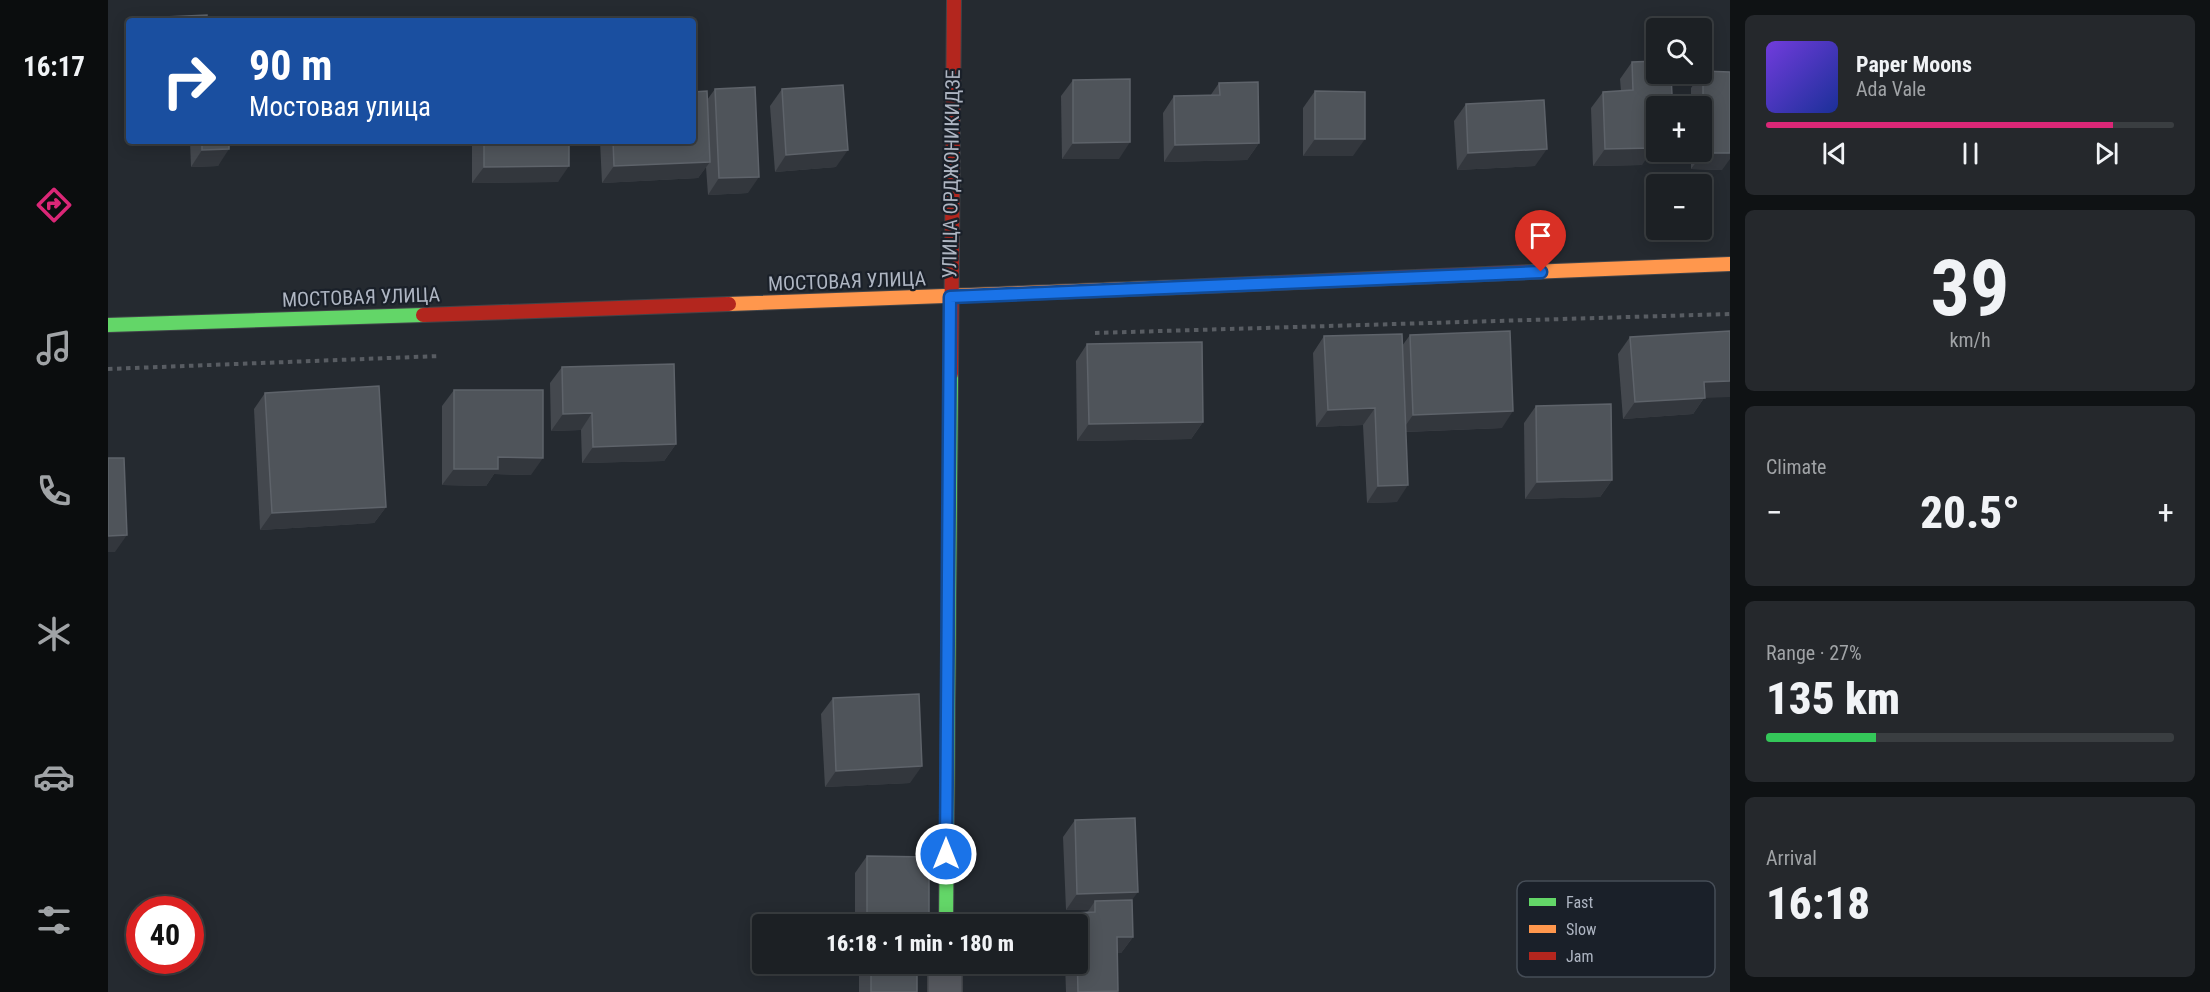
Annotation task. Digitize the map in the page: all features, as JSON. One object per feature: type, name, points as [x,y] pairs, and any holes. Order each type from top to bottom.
[{"type":"street","name":"УЛИЦА ОРДЖОНИКИДЗЕ","points":[[946,914],[954,0]]},
{"type":"street","name":"МОСТОВАЯ УЛИЦА","points":[[108,325],[950,297],[1730,264]]},
{"type":"street","points":[[945,974],[945,992]]},
{"type":"building","points":[[207,15],[207,18],[143,18]]},
{"type":"building","points":[[1646,61],[1646,84],[1671,84],[1672,95],[1646,96],[1646,148],[1605,149],[1603,92],[1633,90],[1632,62]]},
{"type":"building","points":[[1712,71],[1730,72],[1730,153],[1712,153],[1712,96],[1703,96],[1703,84],[1712,84]]},
{"type":"building","points":[[1130,79],[1130,142],[1073,143],[1073,80]]},
{"type":"building","points":[[1258,82],[1259,143],[1175,145],[1174,96],[1220,95],[1219,83]]},
{"type":"building","points":[[843,85],[848,150],[786,155],[782,89]]},
{"type":"building","points":[[755,87],[759,177],[719,178],[715,89]]},
{"type":"building","points":[[707,91],[710,162],[614,166],[613,144],[696,144],[696,92]]},
{"type":"building","points":[[1315,91],[1365,92],[1365,139],[1315,139]]},
{"type":"building","points":[[1544,100],[1547,149],[1468,153],[1466,104]]},
{"type":"building","points":[[202,144],[229,144],[229,149],[202,150]]},
{"type":"building","points":[[484,144],[569,144],[569,166],[484,167]]},
{"type":"building","points":[[1510,331],[1513,411],[1413,415],[1410,335]]},
{"type":"building","points":[[1730,331],[1730,381],[1704,382],[1705,398],[1635,402],[1630,337]]},
{"type":"building","points":[[1402,334],[1408,485],[1378,486],[1375,408],[1328,410],[1324,336]]},
{"type":"building","points":[[1202,342],[1203,422],[1089,424],[1087,344]]},
{"type":"building","points":[[674,364],[676,444],[593,447],[592,413],[563,414],[562,367]]},
{"type":"building","points":[[379,386],[386,507],[272,513],[265,393]]},
{"type":"building","points":[[454,390],[543,390],[543,458],[498,457],[498,469],[454,469]]},
{"type":"building","points":[[1611,404],[1612,480],[1537,482],[1536,406]]},
{"type":"building","points":[[108,458],[124,458],[127,535],[108,536]]},
{"type":"building","points":[[919,694],[922,766],[836,771],[833,698]]},
{"type":"building","points":[[1135,818],[1138,892],[1077,894],[1075,820]]},
{"type":"building","points":[[867,856],[929,857],[929,914],[867,914]]},
{"type":"building","points":[[1132,900],[1133,937],[1117,937],[1118,991],[1078,992],[1078,974],[1088,974],[1088,914],[1076,913],[1095,912],[1095,901]]},
{"type":"building","points":[[871,974],[917,974],[917,992],[871,992]]},
{"type":"traffic: fast","points":[[108,325],[423,315]]},
{"type":"traffic: fast","points":[[946,914],[951,374]]},
{"type":"traffic: slow","points":[[1530,272],[1730,264]]},
{"type":"traffic: slow","points":[[729,304],[1182,287]]},
{"type":"traffic: jam","points":[[951,374],[954,0]]},
{"type":"traffic: jam","points":[[1182,287],[1530,272]]},
{"type":"traffic: jam","points":[[423,315],[729,304]]},
{"type":"route","points":[[946,854],[950,297],[1541,272]]}]
